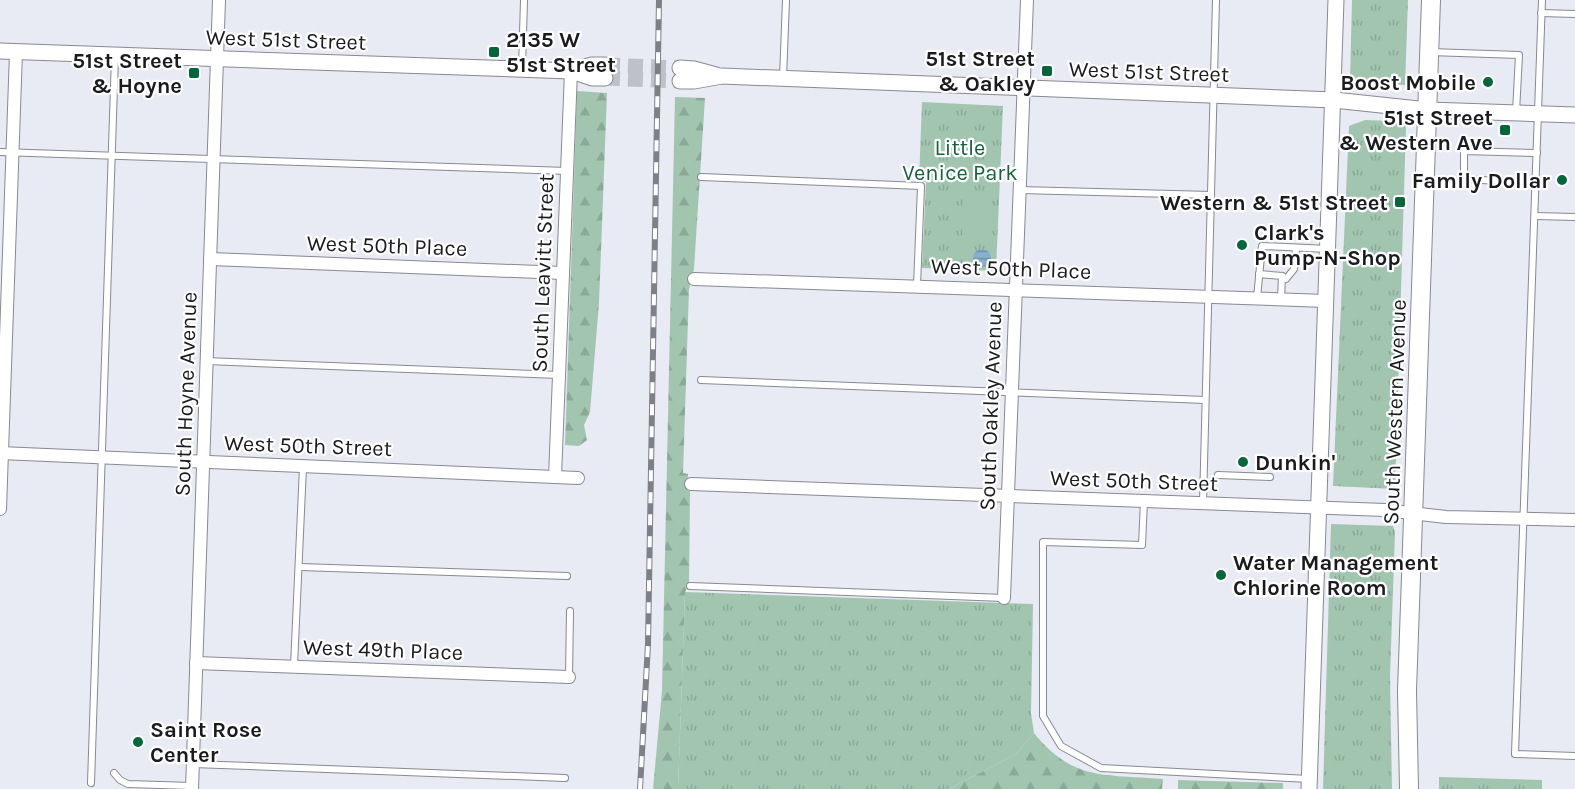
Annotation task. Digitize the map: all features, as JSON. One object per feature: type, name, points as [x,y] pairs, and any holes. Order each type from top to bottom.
[{"type":"main road","name":"South Western Avenue","points":[[1408,789],[1407,692],[1431,0]]},
{"type":"street","name":"South Hoyne Avenue","points":[[192,787],[219,0]]},
{"type":"street","name":"South Oakley Avenue","points":[[1004,598],[1027,0]]},
{"type":"street","points":[[1310,784],[1336,0]]},
{"type":"street","name":"West 51st Street","points":[[0,51],[571,71],[592,65],[605,72]]},
{"type":"street","points":[[0,509],[6,152],[16,52]]},
{"type":"street","name":"West 51st Street","points":[[680,74],[694,69],[722,76],[1334,100],[1428,110],[1575,115]]},
{"type":"street","name":"South Leavitt Street","points":[[555,477],[571,71]]},
{"type":"street","name":"West 50th Place","points":[[210,259],[563,273]]},
{"type":"street","name":"West 50th Place","points":[[694,279],[1326,301]]},
{"type":"street","name":"West 50th Street","points":[[1,454],[578,477]]},
{"type":"street","name":"West 50th Street","points":[[691,484],[1319,508],[1446,517],[1575,520]]},
{"type":"street","name":"West 49th Place","points":[[196,663],[569,677]]},
{"type":"lane","points":[[522,69],[524,0]]},
{"type":"lane","points":[[783,79],[786,0]]},
{"type":"lane","points":[[1203,504],[1216,0]]},
{"type":"lane","points":[[1542,0],[1515,754],[1575,756]]},
{"type":"lane","points":[[1541,13],[1575,14]]},
{"type":"lane","points":[[1430,52],[1519,55],[1516,113]]},
{"type":"lane","points":[[91,783],[115,56]]},
{"type":"lane","points":[[6,152],[567,171]]},
{"type":"lane","points":[[1536,183],[1464,179],[1464,152],[1537,153]]},
{"type":"lane","points":[[701,177],[921,186],[917,286]]},
{"type":"lane","points":[[1019,190],[1211,195]]},
{"type":"lane","points":[[1534,216],[1575,217]]},
{"type":"lane","points":[[1257,298],[1262,246],[1328,249]]},
{"type":"lane","points":[[1259,274],[1282,276],[1286,279],[1294,269],[1296,248]]},
{"type":"lane","points":[[1281,299],[1282,276]]},
{"type":"lane","points":[[206,361],[559,375]]},
{"type":"lane","points":[[701,380],[1206,400]]},
{"type":"lane","points":[[294,667],[303,466]]},
{"type":"lane","points":[[1218,475],[1270,477]]},
{"type":"lane","points":[[1144,501],[1142,545],[1043,542],[1043,716],[1061,746],[1101,768],[1310,784]]},
{"type":"lane","points":[[300,567],[567,576]]},
{"type":"lane","points":[[690,586],[1004,598]]},
{"type":"lane","points":[[569,677],[570,610]]},
{"type":"lane","points":[[193,764],[565,778]]},
{"type":"lane","points":[[114,773],[128,784],[192,787]]},
{"type":"green space","points":[[1352,0],[1408,0],[1405,85],[1350,81]]},
{"type":"green space","points":[[577,91],[607,93],[599,303],[590,412],[584,425],[587,440],[579,446],[565,445]]},
{"type":"green space","points":[[675,97],[705,98],[694,269],[689,289],[683,473],[688,474],[687,490],[690,491],[689,585],[685,592],[678,789],[653,789],[662,691]]},
{"type":"green space","name":"Little Venice Park","points":[[922,102],[1003,106],[996,271],[922,268],[926,182],[919,181]]},
{"type":"green space","points":[[1365,120],[1392,121],[1406,126],[1395,489],[1333,486],[1349,126]]},
{"type":"green space","points":[[964,194],[992,194],[989,243],[962,242]]},
{"type":"green space","points":[[1331,524],[1393,526],[1395,532],[1390,677],[1392,789],[1323,789]]},
{"type":"green space","points":[[685,592],[1033,604],[1031,713],[1034,733],[1016,754],[949,789],[678,789]]},
{"type":"green space","points":[[1034,733],[1048,749],[1077,768],[1108,775],[1163,779],[1162,789],[949,789],[1016,754]]},
{"type":"green space","points":[[1439,777],[1542,780],[1542,789],[1439,789]]},
{"type":"green space","points":[[1178,780],[1283,783],[1283,789],[1178,789]]},
{"type":"water","points":[[982,249],[988,252],[991,258],[988,264],[982,267],[976,264],[973,258],[976,252]]},
{"type":"tunnel","points":[[605,65],[680,68]]},
{"type":"tunnel","points":[[605,78],[680,81]]},
{"type":"railway","points":[[640,789],[648,644],[659,0]]},
{"type":"place","name":"2135 W 51st Street","points":[[494,52]]},
{"type":"place","name":"51st Street & Oakley","points":[[1047,71]]},
{"type":"place","name":"51st Street & Hoyne","points":[[194,73]]},
{"type":"place","name":"Boost Mobile","points":[[1488,82]]},
{"type":"place","name":"51st Street & Western Ave","points":[[1505,130]]},
{"type":"place","name":"Family Dollar","points":[[1562,180]]},
{"type":"place","name":"Western & 51st Street","points":[[1400,202]]},
{"type":"place","name":"Clark's Pump-N-Shop","points":[[1242,245]]},
{"type":"place","name":"Dunkin'","points":[[1243,462]]},
{"type":"place","name":"Water Management Chlorine Room","points":[[1221,575]]},
{"type":"place","name":"Saint Rose Center","points":[[138,742]]}]
